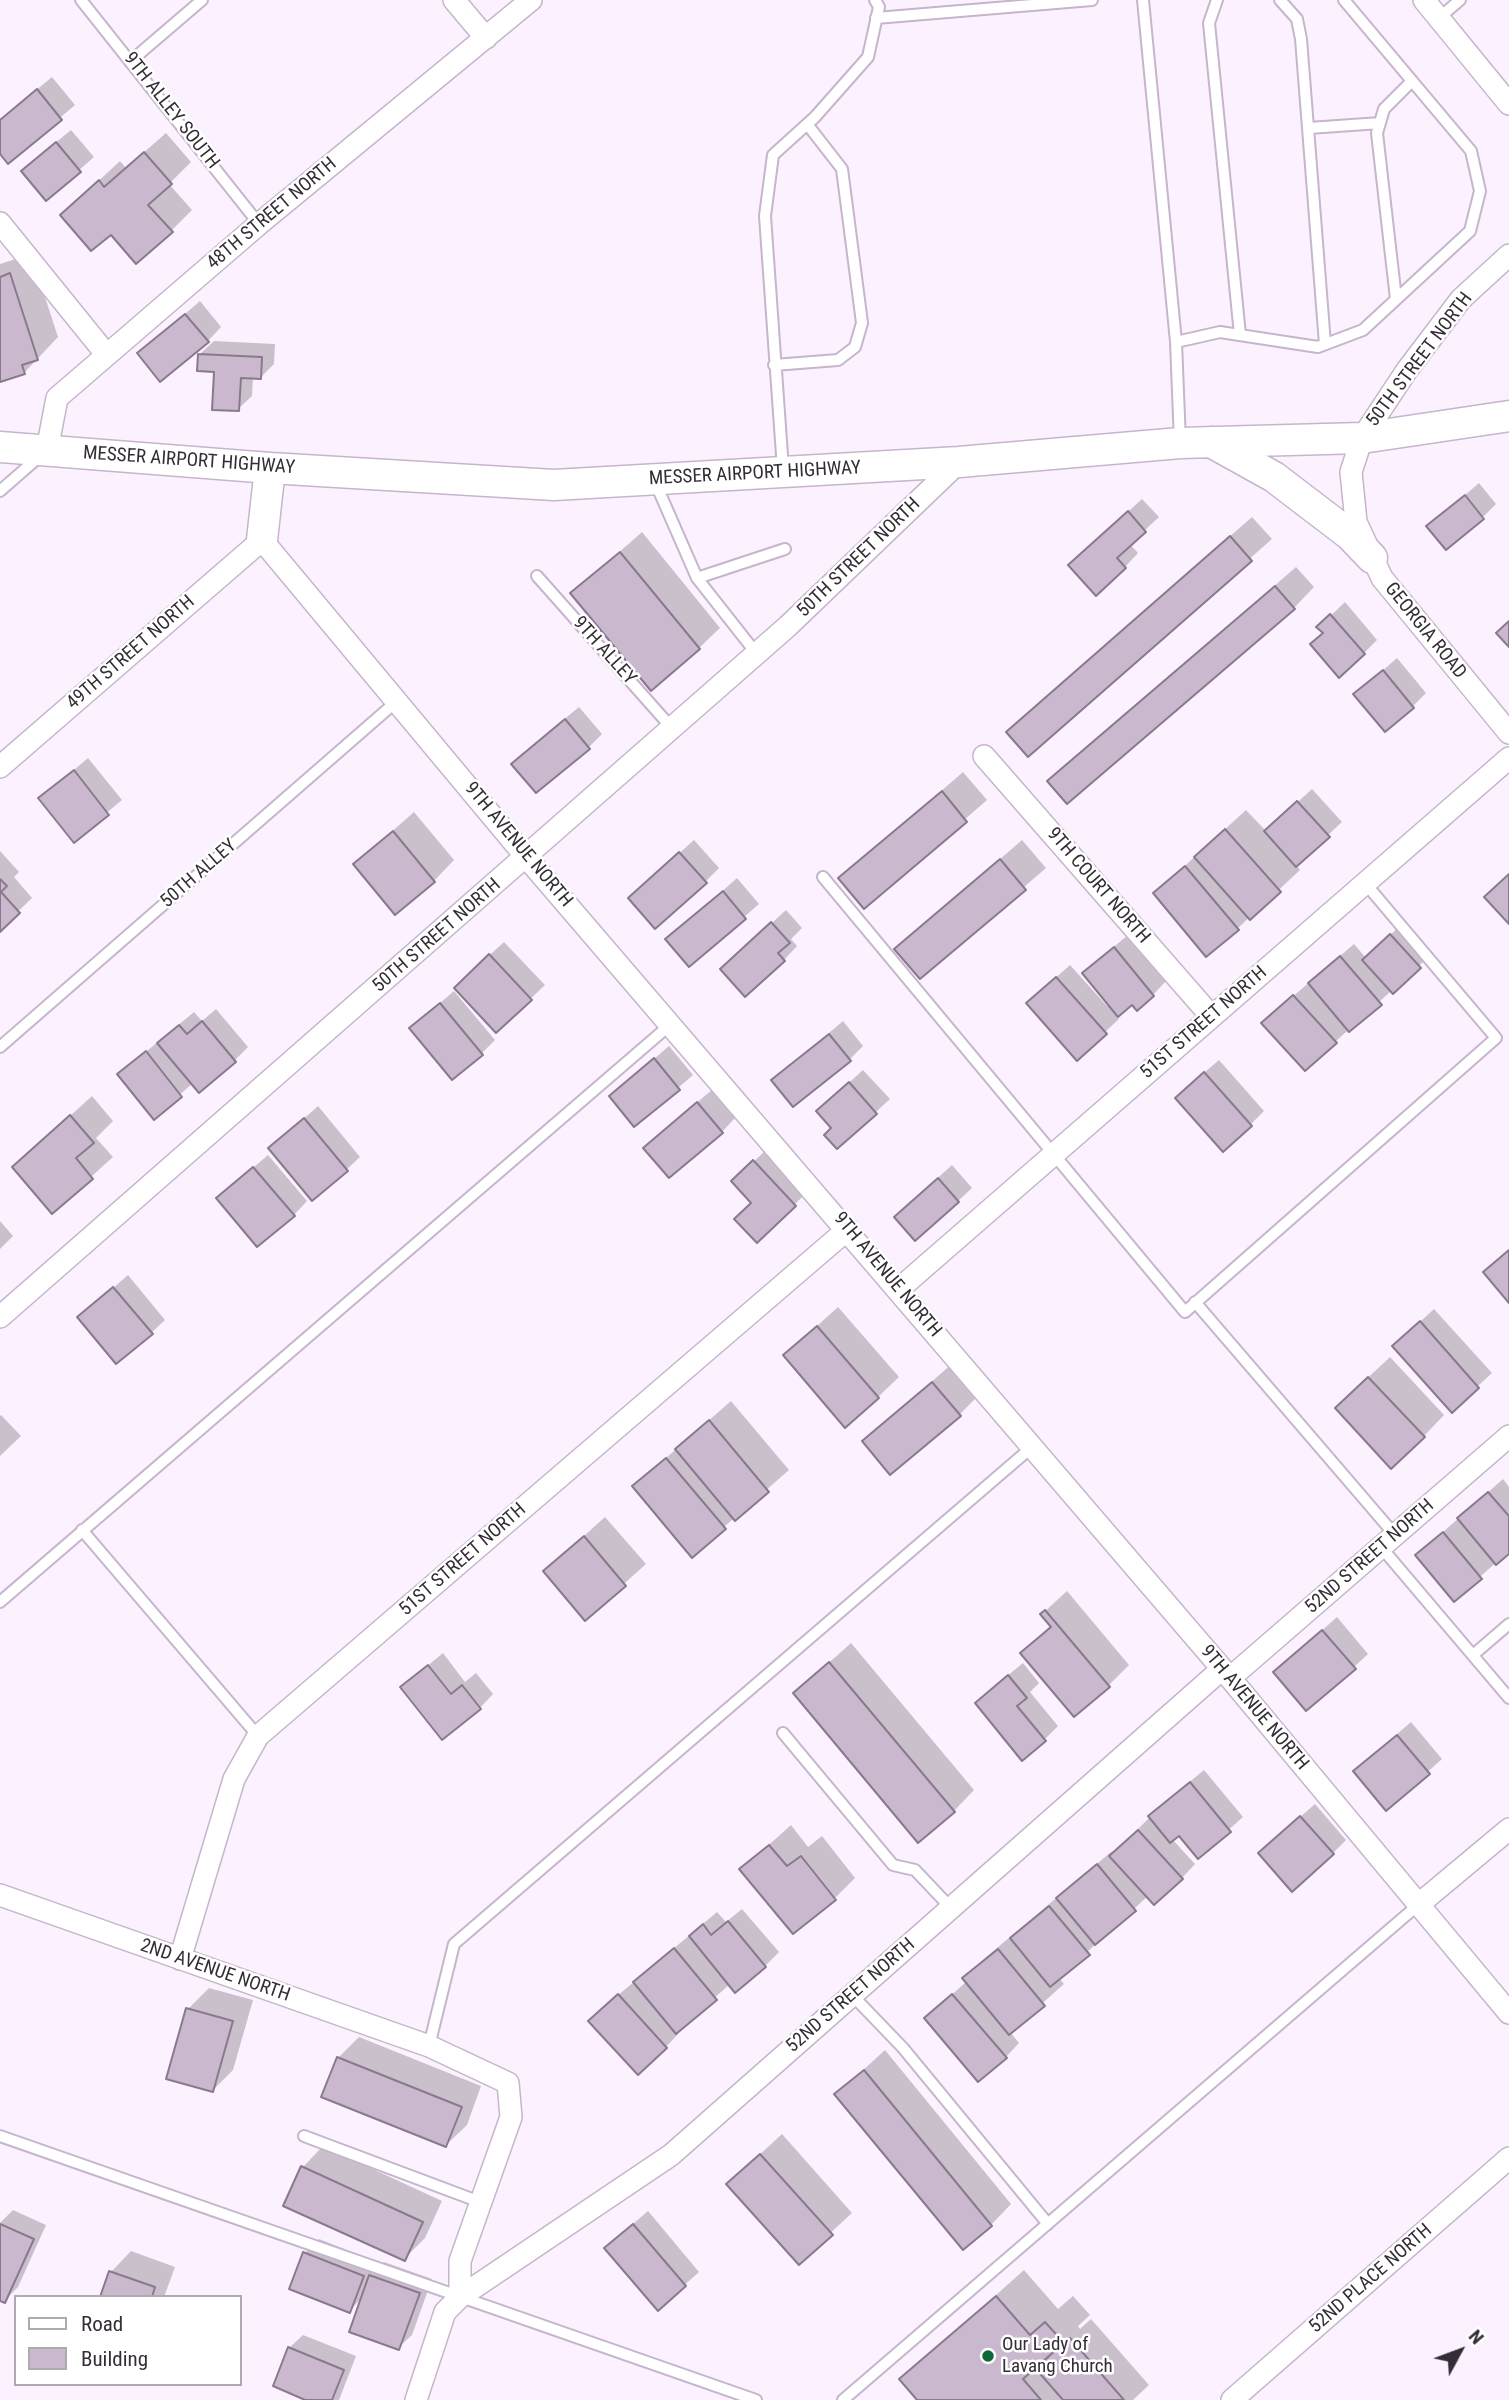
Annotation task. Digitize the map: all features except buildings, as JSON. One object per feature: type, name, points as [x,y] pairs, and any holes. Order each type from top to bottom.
[{"type":"main road","name":"MESSER AIRPORT HIGHWAY","points":[[0,447],[270,468],[554,485],[959,462],[1180,443],[1362,438],[1509,416]]},
{"type":"main road","points":[[1210,442],[1274,477],[1350,535],[1372,558]]},
{"type":"main road","points":[[262,540],[270,468]]},
{"type":"street","points":[[454,0],[486,38]]},
{"type":"street","name":"48TH STREET NORTH","points":[[47,450],[57,398],[259,225],[531,0]]},
{"type":"street","points":[[1424,0],[1509,104]]},
{"type":"street","points":[[0,223],[106,354]]},
{"type":"street","name":"50TH STREET NORTH","points":[[1362,438],[1407,370],[1461,299],[1509,255]]},
{"type":"street","name":"GEORGIA ROAD","points":[[1362,438],[1351,472],[1356,522],[1372,558],[1382,578],[1509,733]]},
{"type":"street","name":"50TH STREET NORTH","points":[[0,1317],[527,858],[756,653],[959,462]]},
{"type":"street","name":"9TH AVENUE NORTH","points":[[262,540],[527,858],[848,1229],[1226,1674],[1509,2013]]},
{"type":"street","name":"49TH STREET NORTH","points":[[0,767],[262,540]]},
{"type":"street","name":"9TH COURT NORTH","points":[[984,756],[1211,1016]]},
{"type":"street","name":"51ST STREET NORTH","points":[[899,1289],[1509,758]]},
{"type":"street","name":"51ST STREET NORTH","points":[[180,1959],[234,1779],[258,1736],[848,1229]]},
{"type":"street","name":"52ND STREET NORTH","points":[[416,2400],[445,2312],[460,2297],[671,2155],[951,1908],[1509,1436]]},
{"type":"street","points":[[1418,1905],[1509,1829]]},
{"type":"street","name":"2ND AVENUE NORTH","points":[[0,1895],[429,2046]]},
{"type":"street","points":[[429,2046],[508,2083],[510,2117],[460,2261],[460,2297]]},
{"type":"street","name":"52ND PLACE NORTH","points":[[1232,2400],[1509,2158]]},
{"type":"lane","name":"9TH ALLEY SOUTH","points":[[81,0],[132,60],[259,225]]},
{"type":"lane","points":[[132,60],[202,0]]},
{"type":"lane","points":[[783,472],[765,216],[773,155],[807,124],[868,57],[879,7],[875,0]]},
{"type":"lane","points":[[876,18],[993,4],[1092,0]]},
{"type":"lane","points":[[1143,0],[1176,342],[1180,443]]},
{"type":"lane","points":[[1217,0],[1209,23],[1240,335]]},
{"type":"lane","points":[[1280,0],[1297,19],[1301,39],[1325,344]]},
{"type":"lane","points":[[1176,342],[1220,332],[1318,347],[1363,330],[1470,231],[1480,191],[1471,151],[1344,0]]},
{"type":"lane","points":[[1439,18],[1460,0]]},
{"type":"lane","points":[[1396,299],[1377,133],[1384,109],[1412,81]]},
{"type":"lane","points":[[1308,128],[1380,123]]},
{"type":"lane","points":[[774,365],[838,360],[855,347],[862,323],[842,169],[807,124]]},
{"type":"lane","points":[[0,491],[47,450]]},
{"type":"lane","points":[[654,480],[697,579],[756,653]]},
{"type":"lane","points":[[697,579],[785,549]]},
{"type":"lane","name":"9TH ALLEY","points":[[537,576],[671,727]]},
{"type":"lane","name":"50TH ALLEY","points":[[0,1047],[397,701]]},
{"type":"lane","points":[[823,877],[1185,1312],[1496,1038],[1365,883]]},
{"type":"lane","points":[[0,1602],[671,1024]]},
{"type":"lane","points":[[1195,1302],[1388,1541],[1509,1698]]},
{"type":"lane","points":[[429,2046],[454,1944],[1032,1447]]},
{"type":"lane","points":[[82,1530],[258,1736]]},
{"type":"lane","points":[[1474,1654],[1509,1624]]},
{"type":"lane","points":[[783,1733],[893,1865],[915,1870],[951,1908]]},
{"type":"lane","points":[[843,2400],[1418,1905]]},
{"type":"lane","points":[[852,1995],[903,2048],[1048,2224]]},
{"type":"lane","points":[[0,2136],[756,2400]]},
{"type":"lane","points":[[304,2136],[480,2203]]},
{"type":"place","name":"Our Lady of Lavang Church","points":[[988,2356]]}]
